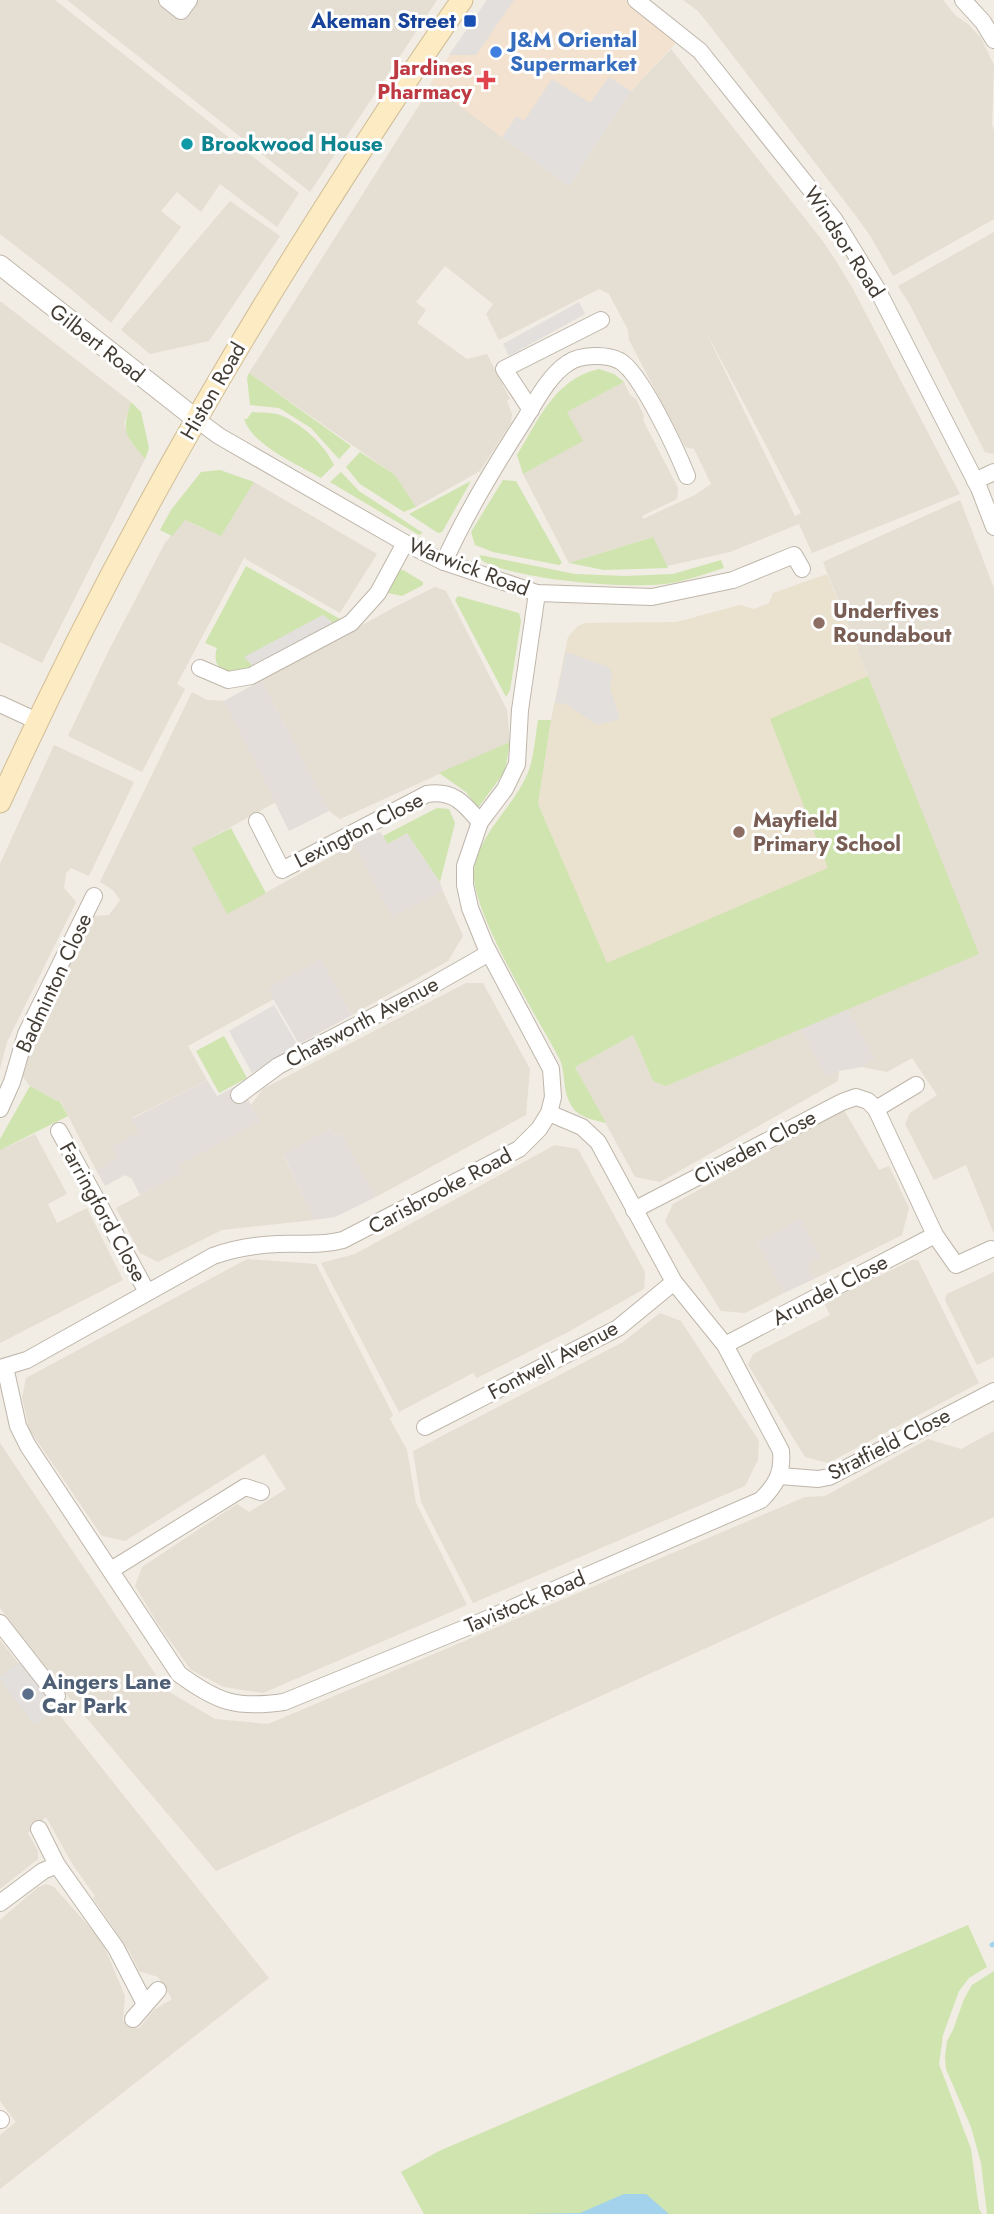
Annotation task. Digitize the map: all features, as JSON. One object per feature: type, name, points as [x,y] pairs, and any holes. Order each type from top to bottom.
[{"type":"main road","name":"Histon Road","points":[[0,802],[90,612],[195,419],[316,219],[462,0]]},
{"type":"street","points":[[167,0],[181,11],[189,0]]},
{"type":"street","name":"Windsor Road","points":[[636,0],[700,51],[834,219],[877,289],[975,481],[994,527]]},
{"type":"street","points":[[963,0],[983,22],[994,40]]},
{"type":"street","name":"Gilbert Road","points":[[0,265],[195,419]]},
{"type":"street","points":[[531,410],[504,369],[601,320]]},
{"type":"street","points":[[444,562],[464,517],[545,387],[569,362],[600,356],[620,361],[640,383],[687,476]]},
{"type":"street","name":"Warwick Road","points":[[195,419],[219,436],[405,543],[444,562],[537,593],[652,597],[733,580],[794,555],[802,569]]},
{"type":"street","points":[[975,481],[994,472]]},
{"type":"street","points":[[200,668],[228,680],[251,676],[351,623],[378,593],[405,543]]},
{"type":"street","points":[[537,593],[520,710],[517,764],[505,789],[480,822],[465,866],[465,885],[470,908],[489,953],[551,1069],[553,1097],[549,1113],[582,1127],[598,1142],[674,1282],[725,1345],[781,1451],[780,1476]]},
{"type":"street","points":[[0,704],[37,721]]},
{"type":"street","name":"Lexington Close","points":[[257,821],[282,870],[426,794],[440,792],[454,796],[466,804],[480,822]]},
{"type":"street","name":"Badminton Close","points":[[0,1109],[12,1082],[26,1034],[94,896]]},
{"type":"street","name":"Chatsworth Avenue","points":[[239,1095],[278,1066],[419,993],[489,953]]},
{"type":"street","points":[[916,1085],[876,1110],[935,1235],[956,1265],[991,1249]]},
{"type":"street","name":"Cliveden Close","points":[[634,1210],[842,1102],[856,1097],[868,1101],[876,1110]]},
{"type":"street","name":"Carisbrooke Road","points":[[2,1368],[27,1360],[213,1256],[235,1248],[280,1244],[331,1244],[343,1240],[519,1149],[539,1129],[549,1113]]},
{"type":"street","name":"Farringford Close","points":[[59,1131],[147,1292]]},
{"type":"street","name":"Arundel Close","points":[[725,1345],[935,1235]]},
{"type":"street","name":"Fontwell Avenue","points":[[425,1427],[618,1328],[674,1282]]},
{"type":"street","name":"Tavistock Road","points":[[2,1368],[18,1426],[28,1446],[179,1674],[215,1698],[234,1703],[256,1706],[284,1702],[480,1622],[761,1500],[780,1476]]},
{"type":"street","name":"Stratfield Close","points":[[780,1476],[829,1478],[994,1391]]},
{"type":"street","points":[[111,1570],[245,1487],[261,1492]]},
{"type":"street","points":[[0,1623],[57,1696]]},
{"type":"street","points":[[39,1829],[57,1865],[116,1948],[145,2004]]},
{"type":"street","points":[[0,1903],[43,1871],[57,1865]]},
{"type":"street","points":[[133,2019],[158,1990]]},
{"type":"shaded area","points":[[0,0],[55,0],[299,193],[277,227],[220,184],[201,212],[177,192],[161,211],[181,227],[111,323],[0,234]]},
{"type":"shaded area","points":[[67,0],[437,0],[310,192]]},
{"type":"shaded area","points":[[487,0],[636,0],[683,35],[631,91],[569,187],[430,84]]},
{"type":"shaded area","points":[[487,0],[514,0],[476,55],[449,55]]},
{"type":"shaded area","points":[[683,0],[943,0],[956,16],[981,38],[994,65],[994,219],[893,276],[859,220],[698,11]]},
{"type":"shaded area","points":[[671,49],[836,261],[960,494],[812,553],[799,524],[730,552],[667,566],[652,537],[569,563],[523,474],[582,441],[567,412],[624,382],[630,395],[636,399],[644,416],[643,420],[678,488],[677,499],[642,516],[643,519],[695,495],[711,484],[694,449],[685,447],[629,340],[628,330],[609,294],[599,289],[499,340],[486,314],[493,304],[445,266],[416,302],[426,310],[417,323],[467,359],[487,354],[510,399],[507,401],[512,414],[511,423],[480,471],[416,507],[395,475],[249,373],[432,85],[569,187],[631,91]],"holes":[[[705,330],[801,513],[795,516]]]},
{"type":"shaded area","points":[[609,77],[631,91],[569,187],[502,137],[517,116],[524,121],[552,79],[590,103]]},
{"type":"shaded area","points":[[230,201],[280,236],[209,341],[150,354],[121,330]]},
{"type":"shaded area","points":[[994,232],[994,454],[985,452],[898,286]]},
{"type":"shaded area","points":[[0,301],[131,402],[124,424],[130,441],[145,459],[42,663],[0,642]]},
{"type":"shaded area","points":[[579,302],[585,314],[509,356],[503,344]]},
{"type":"shaded area","points":[[254,482],[377,554],[340,613],[244,558],[177,684],[185,689],[142,772],[68,736],[165,543],[184,520],[221,536]]},
{"type":"shaded area","points":[[960,500],[994,588],[994,1234],[966,1165],[934,1180],[905,1124],[910,1113],[937,1095],[912,1058],[887,1072],[862,1067],[875,1059],[848,1009],[978,954],[823,562]]},
{"type":"shaded area","name":"Mayfield Primary School","points":[[827,574],[979,954],[666,1086],[653,1081],[538,804],[568,637],[578,626],[585,623],[676,622],[740,605],[754,609],[769,603],[773,593]]},
{"type":"shaded area","points":[[435,587],[446,591],[507,710],[510,742],[340,819],[329,811],[262,680]]},
{"type":"shaded area","points":[[323,615],[334,624],[253,666],[244,657]]},
{"type":"shaded area","points":[[566,652],[608,667],[612,673],[610,689],[620,719],[597,725],[566,704],[555,703]]},
{"type":"shaded area","points":[[262,680],[329,811],[289,831],[224,701]]},
{"type":"shaded area","points":[[192,692],[207,700],[224,701],[276,802],[193,848],[227,914],[354,844],[392,917],[443,891],[463,936],[448,961],[352,1015],[321,959],[268,988],[274,999],[188,1046],[207,1080],[132,1118],[139,1132],[113,1147],[117,1158],[96,1170],[60,1100],[57,1101],[30,1086],[19,1072],[33,1034],[93,916],[109,915],[120,900],[113,890],[100,882]]},
{"type":"shaded area","points":[[54,745],[134,782],[89,876],[71,868],[66,873],[64,888],[76,902],[7,1042],[0,1069],[0,864]]},
{"type":"shaded area","points":[[380,832],[389,844],[407,833],[440,882],[443,891],[392,917],[354,844]]},
{"type":"shaded area","points":[[321,959],[352,1015],[299,1044],[267,988]]},
{"type":"shaded area","points":[[466,983],[483,983],[530,1069],[526,1115],[376,1197],[341,1133],[335,1136],[331,1128],[283,1155],[314,1220],[222,1230],[158,1262],[140,1253],[116,1208],[182,1173],[179,1165],[260,1122],[251,1105],[263,1089]]},
{"type":"shaded area","points":[[274,1005],[298,1046],[252,1073],[229,1031]]},
{"type":"shaded area","points":[[848,1009],[875,1059],[862,1067],[839,1071],[826,1078],[801,1029]]},
{"type":"shaded area","points":[[801,1029],[826,1077],[839,1071],[838,1081],[660,1182],[635,1177],[575,1067],[633,1035],[653,1081],[666,1086]]},
{"type":"shaded area","points":[[207,1080],[217,1096],[240,1084],[260,1122],[179,1165],[183,1173],[140,1195],[132,1179],[125,1175],[105,1186],[96,1170],[117,1158],[112,1147],[138,1132],[132,1119]]},
{"type":"shaded area","points":[[844,1110],[879,1170],[889,1166],[909,1208],[902,1235],[814,1279],[807,1264],[820,1257],[770,1235],[757,1243],[784,1293],[745,1313],[721,1311],[665,1221],[673,1204]]},
{"type":"shaded area","points":[[331,1128],[335,1136],[341,1133],[376,1197],[335,1217],[314,1220],[283,1154]]},
{"type":"shaded area","points":[[35,1134],[67,1194],[48,1204],[57,1223],[87,1208],[123,1280],[0,1343],[0,1150]]},
{"type":"shaded area","points":[[555,1145],[578,1149],[645,1272],[644,1289],[568,1332],[477,1378],[473,1373],[399,1412],[321,1263],[355,1254]]},
{"type":"shaded area","points":[[800,1218],[820,1257],[807,1264],[814,1279],[784,1293],[757,1243]]},
{"type":"shaded area","points":[[247,1259],[316,1264],[393,1415],[390,1419],[407,1450],[416,1503],[467,1605],[263,1693],[224,1687],[191,1670],[135,1586],[142,1567],[237,1504],[249,1512],[286,1489],[264,1454],[125,1541],[102,1536],[29,1429],[22,1397],[26,1378]]},
{"type":"shaded area","points":[[912,1260],[918,1260],[979,1383],[828,1463],[805,1457],[748,1365],[753,1354],[830,1315],[824,1303]]},
{"type":"shaded area","points":[[994,1272],[994,1357],[977,1365],[945,1300],[947,1294]]},
{"type":"shaded area","points":[[660,1313],[681,1321],[759,1441],[758,1460],[745,1486],[473,1603],[421,1502],[413,1451],[623,1342]]},
{"type":"shaded area","points":[[994,1431],[994,1517],[216,1871],[67,1695],[0,1608],[0,1443],[166,1690],[215,1719],[268,1724],[805,1497],[825,1496],[928,1439],[961,1449]]},
{"type":"shaded area","points":[[0,1640],[269,1978],[0,2189],[0,2135],[16,2122],[0,2101],[0,1920],[37,1888],[46,1884],[54,1887],[102,1941],[125,1996],[123,2020],[131,2027],[139,2028],[154,2010],[172,1999],[158,1977],[139,1971],[46,1817],[28,1833],[38,1851],[38,1859],[0,1889]]},
{"type":"shaded area","name":"Aingers Lane Car Park","points":[[20,1662],[56,1709],[35,1725],[0,1680],[0,1677]]},
{"type":"green space","points":[[599,369],[614,374],[624,382],[567,412],[583,441],[523,474],[517,455],[550,402],[571,382]]},
{"type":"green space","points":[[249,373],[351,446],[339,459],[311,428],[279,408],[250,405],[247,378]]},
{"type":"green space","points":[[131,402],[141,412],[149,448],[145,459],[127,433],[126,420]]},
{"type":"green space","points":[[252,412],[277,414],[296,424],[318,442],[334,465],[321,478],[266,446],[244,419]]},
{"type":"green space","points":[[360,452],[395,475],[416,507],[404,512],[360,484],[346,467]]},
{"type":"green space","points":[[220,470],[254,482],[221,536],[185,520],[172,536],[160,530],[171,510],[201,472]]},
{"type":"green space","points":[[341,472],[359,491],[423,533],[419,535],[330,482]]},
{"type":"green space","points":[[503,480],[516,481],[562,563],[559,565],[493,552],[475,545],[471,532]]},
{"type":"green space","points":[[471,481],[442,532],[438,533],[409,514]]},
{"type":"green space","points":[[653,537],[668,568],[604,570],[569,563]]},
{"type":"green space","points":[[480,555],[575,574],[673,574],[721,560],[724,568],[672,583],[603,584],[519,573],[481,560]]},
{"type":"green space","points":[[246,566],[342,620],[334,624],[323,615],[245,657],[253,666],[229,673],[225,671],[216,660],[217,648],[205,643]]},
{"type":"green space","points":[[403,570],[423,582],[423,585],[402,596],[388,593],[389,579],[396,571]]},
{"type":"green space","points":[[458,596],[519,613],[521,621],[510,690],[506,697],[455,600]]},
{"type":"green space","points":[[868,676],[979,954],[666,1086],[653,1081],[633,1035],[575,1067],[606,1123],[580,1114],[569,1102],[559,1058],[493,936],[475,888],[474,870],[482,845],[529,771],[538,720],[551,720],[538,804],[607,963],[828,868],[770,719]]},
{"type":"green space","points":[[510,742],[505,771],[478,808],[466,792],[439,773]]},
{"type":"green space","points":[[437,808],[449,809],[455,823],[440,882],[407,833],[388,844],[383,836]]},
{"type":"green space","points":[[231,828],[266,893],[227,914],[192,848]]},
{"type":"green space","points":[[224,1036],[247,1078],[219,1093],[196,1051]]},
{"type":"green space","points":[[30,1086],[59,1100],[68,1116],[0,1150],[0,1139]]},
{"type":"green space","points":[[968,1925],[987,1967],[969,1978],[959,1991],[943,2035],[939,2064],[971,2149],[979,2209],[982,2214],[424,2214],[401,2172],[439,2151]]},
{"type":"green space","points":[[994,1971],[994,2214],[987,2214],[981,2163],[971,2127],[946,2069],[945,2057],[947,2041],[964,1999],[972,1985]]},
{"type":"water","points":[[624,2194],[646,2194],[669,2214],[523,2214],[580,2213]]},
{"type":"place","name":"Akeman Street","points":[[470,21]]},
{"type":"place","name":"J&M Oriental Supermarket","points":[[496,52]]},
{"type":"place","name":"Jardines Pharmacy","points":[[486,80]]},
{"type":"place","name":"Brookwood House","points":[[187,144]]},
{"type":"place","name":"Underfives Roundabout","points":[[819,623]]},
{"type":"place","name":"Mayfield Primary School","points":[[739,832]]},
{"type":"place","name":"Aingers Lane Car Park","points":[[28,1694]]}]
